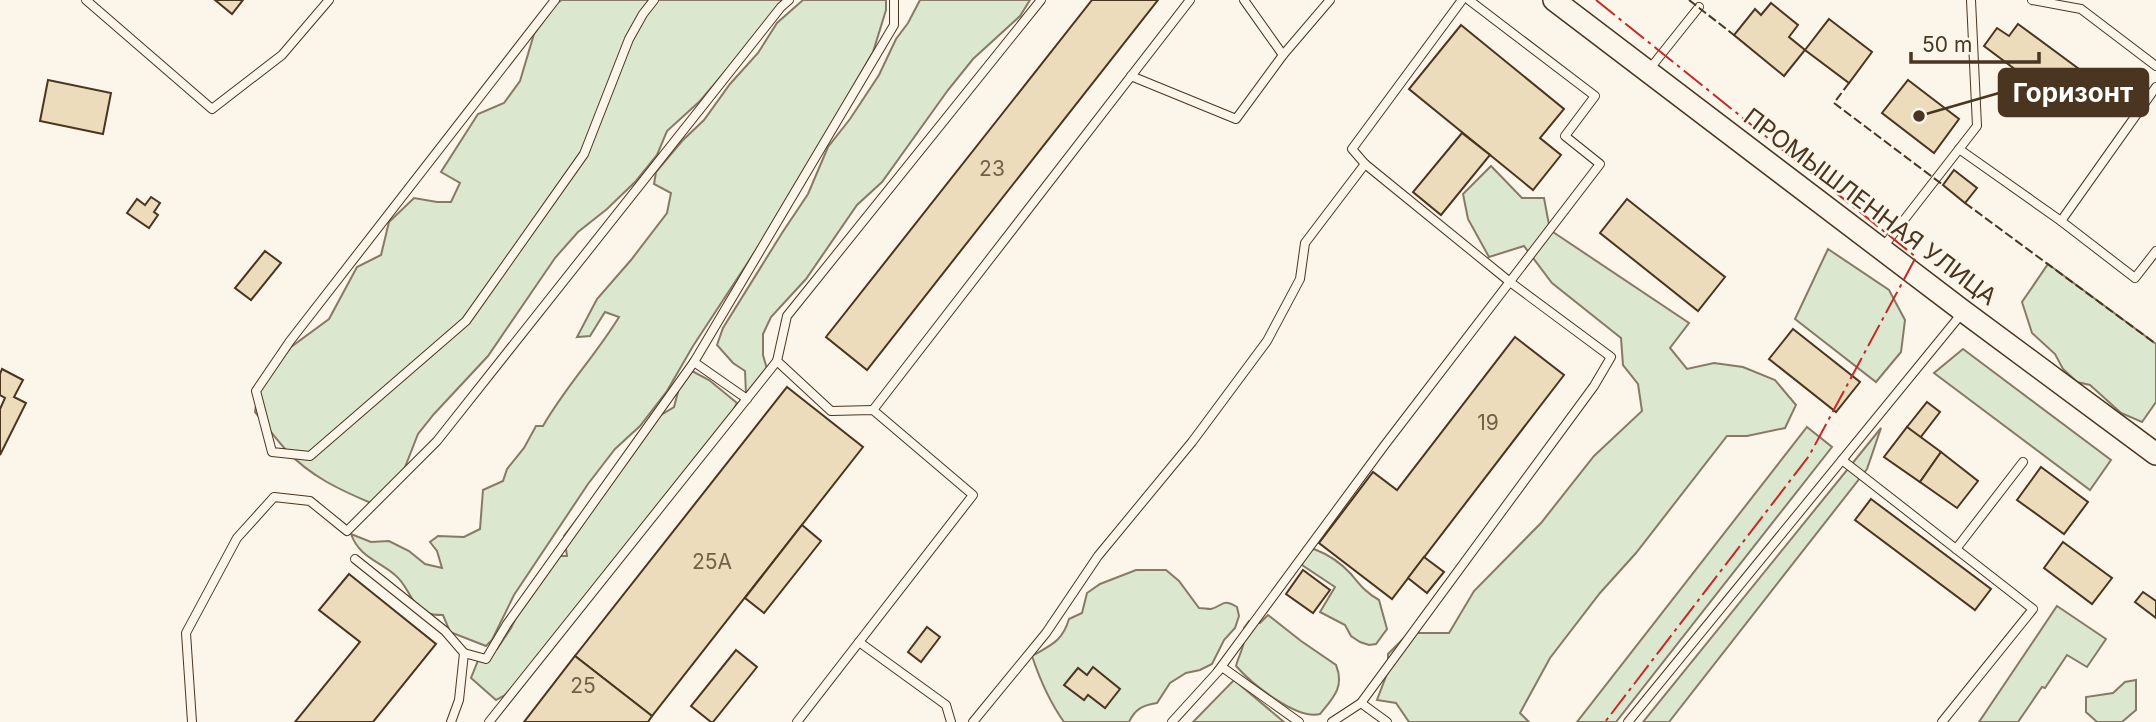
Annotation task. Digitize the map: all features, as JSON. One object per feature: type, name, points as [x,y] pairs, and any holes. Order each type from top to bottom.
[{"type":"street","name":"ПРОМЫШЛЕННАЯ УЛИЦА","points":[[1554,0],[2156,454]]},
{"type":"lane","points":[[86,0],[212,109],[282,55],[329,0]]},
{"type":"lane","points":[[555,0],[298,330],[256,391],[272,452],[310,456],[466,321],[584,154],[629,39],[654,0]]},
{"type":"lane","points":[[192,722],[186,633],[237,538],[274,497],[310,501],[346,531],[437,441],[789,0]]},
{"type":"lane","points":[[355,559],[445,631],[464,653],[486,659],[507,624],[694,362],[894,25],[894,0]]},
{"type":"lane","points":[[489,722],[777,362],[787,316],[1041,0]]},
{"type":"lane","points":[[873,410],[1190,0]]},
{"type":"lane","points":[[1244,0],[1283,55]]},
{"type":"lane","points":[[1131,76],[1236,119],[1283,55],[1330,0]]},
{"type":"lane","points":[[1332,722],[1361,703],[1594,386],[1611,357],[1510,282],[1365,164],[1352,149],[1462,0]]},
{"type":"lane","points":[[1172,722],[1218,671],[1384,446],[1600,164],[1565,136],[1595,96],[1469,0]]},
{"type":"lane","points":[[1882,249],[1977,126],[1971,0]]},
{"type":"lane","points":[[2032,0],[2081,9],[2156,66]]},
{"type":"lane","points":[[1648,71],[1699,7]]},
{"type":"lane","points":[[2061,221],[2156,87]]},
{"type":"lane","points":[[1959,149],[2061,221],[2135,278],[2156,251]]},
{"type":"lane","points":[[973,722],[1046,633],[1098,556],[1192,442],[1267,341],[1300,279],[1305,243],[1365,164]]},
{"type":"lane","points":[[1628,722],[1963,311]]},
{"type":"lane","points":[[694,362],[747,399]]},
{"type":"lane","points":[[777,362],[831,411],[873,410],[973,495],[797,722]]},
{"type":"lane","points":[[1842,460],[2034,609],[1942,722]]},
{"type":"lane","points":[[1956,549],[2023,462]]},
{"type":"lane","points":[[859,642],[946,705],[951,722]]},
{"type":"lane","points":[[452,722],[458,700],[464,653]]},
{"type":"lane","points":[[1218,671],[1222,667],[1299,722]]},
{"type":"lane","points":[[1361,703],[1387,722]]},
{"type":"green space","points":[[562,0],[786,0],[700,101],[667,131],[657,155],[636,181],[578,232],[555,258],[488,356],[418,434],[400,480],[371,503],[326,482],[296,460],[255,412],[258,391],[291,347],[329,319],[357,267],[381,255],[389,222],[414,198],[451,202],[460,183],[441,172],[478,114],[504,103],[520,81],[534,34]]},
{"type":"green space","points":[[803,0],[886,0],[886,10],[873,52],[781,212],[693,346],[667,391],[588,484],[514,595],[492,640],[486,646],[450,632],[443,615],[421,610],[400,579],[364,553],[351,534],[371,542],[389,541],[409,551],[425,564],[442,568],[437,551],[430,542],[438,536],[464,537],[480,529],[483,490],[503,481],[507,469],[524,448],[536,426],[543,426],[619,317],[605,312],[590,336],[577,337],[597,299],[667,213],[671,193],[654,184],[656,172],[704,120],[730,84],[758,53],[777,23]]},
{"type":"green space","points":[[920,0],[1030,0],[1020,16],[973,59],[882,182],[857,205],[806,279],[771,317],[763,334],[763,355],[767,369],[746,394],[745,371],[733,363],[717,345],[723,328],[808,194],[828,147],[879,75],[896,39]]},
{"type":"green space","points":[[1491,166],[1522,198],[1544,198],[1550,230],[1689,323],[1670,348],[1687,369],[1714,363],[1743,367],[1775,380],[1796,405],[1785,428],[1747,436],[1727,436],[1550,658],[1520,713],[1529,722],[1409,722],[1396,703],[1377,700],[1388,671],[1388,654],[1409,633],[1449,633],[1474,591],[1541,523],[1594,456],[1642,411],[1638,384],[1623,365],[1621,338],[1552,283],[1524,246],[1489,257],[1468,219],[1463,194]]},
{"type":"green space","points":[[1828,249],[1889,290],[1905,320],[1901,352],[1876,382],[1795,319]]},
{"type":"green space","points":[[2048,264],[2156,344],[2156,402],[2142,422],[2121,413],[2090,385],[2077,382],[2063,369],[2055,354],[2032,333],[2022,302]]},
{"type":"green space","points":[[1963,349],[2111,460],[2090,490],[1934,373]]},
{"type":"green space","points":[[692,371],[709,380],[737,403],[729,419],[532,665],[505,695],[496,700],[471,678],[479,658],[497,649],[511,628],[529,591],[553,556],[567,556],[564,536],[656,418],[674,407],[679,388]]},
{"type":"green space","points":[[1807,427],[1832,447],[1616,722],[1577,722]]},
{"type":"green space","points":[[1881,428],[1867,469],[1669,722],[1643,722]]},
{"type":"green space","points":[[1314,549],[1329,556],[1347,570],[1367,592],[1379,600],[1387,629],[1376,644],[1360,642],[1351,636],[1345,625],[1320,612],[1335,587],[1302,565],[1304,553]]},
{"type":"green space","points":[[1136,570],[1166,570],[1179,581],[1199,608],[1211,609],[1225,603],[1232,604],[1237,607],[1239,616],[1235,628],[1224,640],[1212,664],[1186,673],[1170,683],[1157,703],[1140,708],[1129,722],[1064,722],[1045,690],[1032,656],[1055,642],[1063,633],[1069,619],[1082,613],[1087,593],[1100,584]]},
{"type":"green space","points":[[2057,606],[2106,639],[2087,667],[2067,655],[2018,722],[1979,722]]},
{"type":"green space","points":[[1268,615],[1336,665],[1338,686],[1320,714],[1310,714],[1287,706],[1252,682],[1236,666],[1244,642],[1244,628],[1249,621],[1260,623]]},
{"type":"green space","points":[[1234,680],[1284,722],[1193,722]]},
{"type":"green space","points":[[2136,680],[2136,710],[2122,722],[2097,722],[2086,712],[2086,697],[2113,693],[2125,682]]},
{"type":"building","points":[[215,0],[243,0],[232,14]]},
{"type":"building","points":[[1092,0],[1158,0],[867,370],[826,337]]},
{"type":"building","points":[[1771,3],[1798,25],[1789,37],[1805,50],[1784,76],[1734,35],[1755,9],[1761,15]]},
{"type":"building","points":[[1829,19],[1872,52],[1849,83],[1805,50]]},
{"type":"building","points":[[2018,24],[2079,69],[2056,100],[1984,46],[1997,28],[2009,36]]},
{"type":"building","points":[[1461,25],[1564,109],[1540,138],[1561,155],[1533,190],[1409,89]]},
{"type":"building","points":[[48,80],[111,93],[103,134],[40,121]]},
{"type":"building","points":[[1908,80],[1959,119],[1934,153],[1882,113]]},
{"type":"building","points":[[1462,133],[1490,155],[1441,215],[1413,192]]},
{"type":"building","points":[[1954,170],[1977,188],[1965,203],[1943,185]]},
{"type":"building","points":[[151,197],[160,203],[154,212],[158,215],[149,228],[127,213],[137,199],[145,205]]},
{"type":"building","points":[[1627,199],[1725,277],[1698,311],[1600,233]]},
{"type":"building","points":[[265,251],[281,263],[251,300],[235,288]]},
{"type":"building","points":[[1793,329],[1860,382],[1836,412],[1769,359]]},
{"type":"building","points":[[1515,337],[1564,375],[1392,599],[1319,543],[1373,472],[1397,490]]},
{"type":"building","points":[[2,369],[23,380],[14,397],[26,403],[0,455],[0,409],[5,398],[0,395]]},
{"type":"building","points":[[787,387],[863,447],[652,716],[575,656]]},
{"type":"building","points":[[1927,402],[1940,412],[1920,438],[1907,427]]},
{"type":"building","points":[[1907,427],[1941,452],[1920,482],[1884,457]]},
{"type":"building","points":[[1941,452],[1978,481],[1957,508],[1920,482]]},
{"type":"building","points":[[2041,467],[2088,502],[2064,534],[2017,500]]},
{"type":"building","points":[[1871,499],[1991,589],[1975,610],[1855,520]]},
{"type":"building","points":[[802,525],[821,541],[764,613],[745,598]]},
{"type":"building","points":[[2063,542],[2112,578],[2092,604],[2044,568]]},
{"type":"building","points":[[1424,557],[1444,572],[1427,593],[1408,578]]},
{"type":"building","points":[[1303,570],[1330,590],[1313,613],[1286,594]]},
{"type":"building","points":[[349,574],[436,644],[373,722],[295,722],[360,642],[319,610]]},
{"type":"building","points":[[2143,592],[2156,601],[2156,618],[2135,602]]},
{"type":"building","points":[[927,627],[940,637],[921,662],[908,652]]},
{"type":"building","points":[[736,650],[757,667],[711,722],[691,706]]},
{"type":"building","points":[[575,656],[652,716],[648,722],[524,722]]},
{"type":"building","points":[[1093,667],[1120,689],[1105,708],[1088,695],[1084,700],[1064,685],[1078,668],[1087,675]]},
{"type":"fence","points":[[1689,0],[1734,35]]},
{"type":"fence","points":[[1849,83],[1834,103],[1943,185]]},
{"type":"fence","points":[[1965,203],[2156,344]]},
{"type":"power","points":[[1596,0],[1916,257],[1809,456],[1605,722]]},
{"type":"place","name":"Горизонт","points":[[1919,116]]}]
